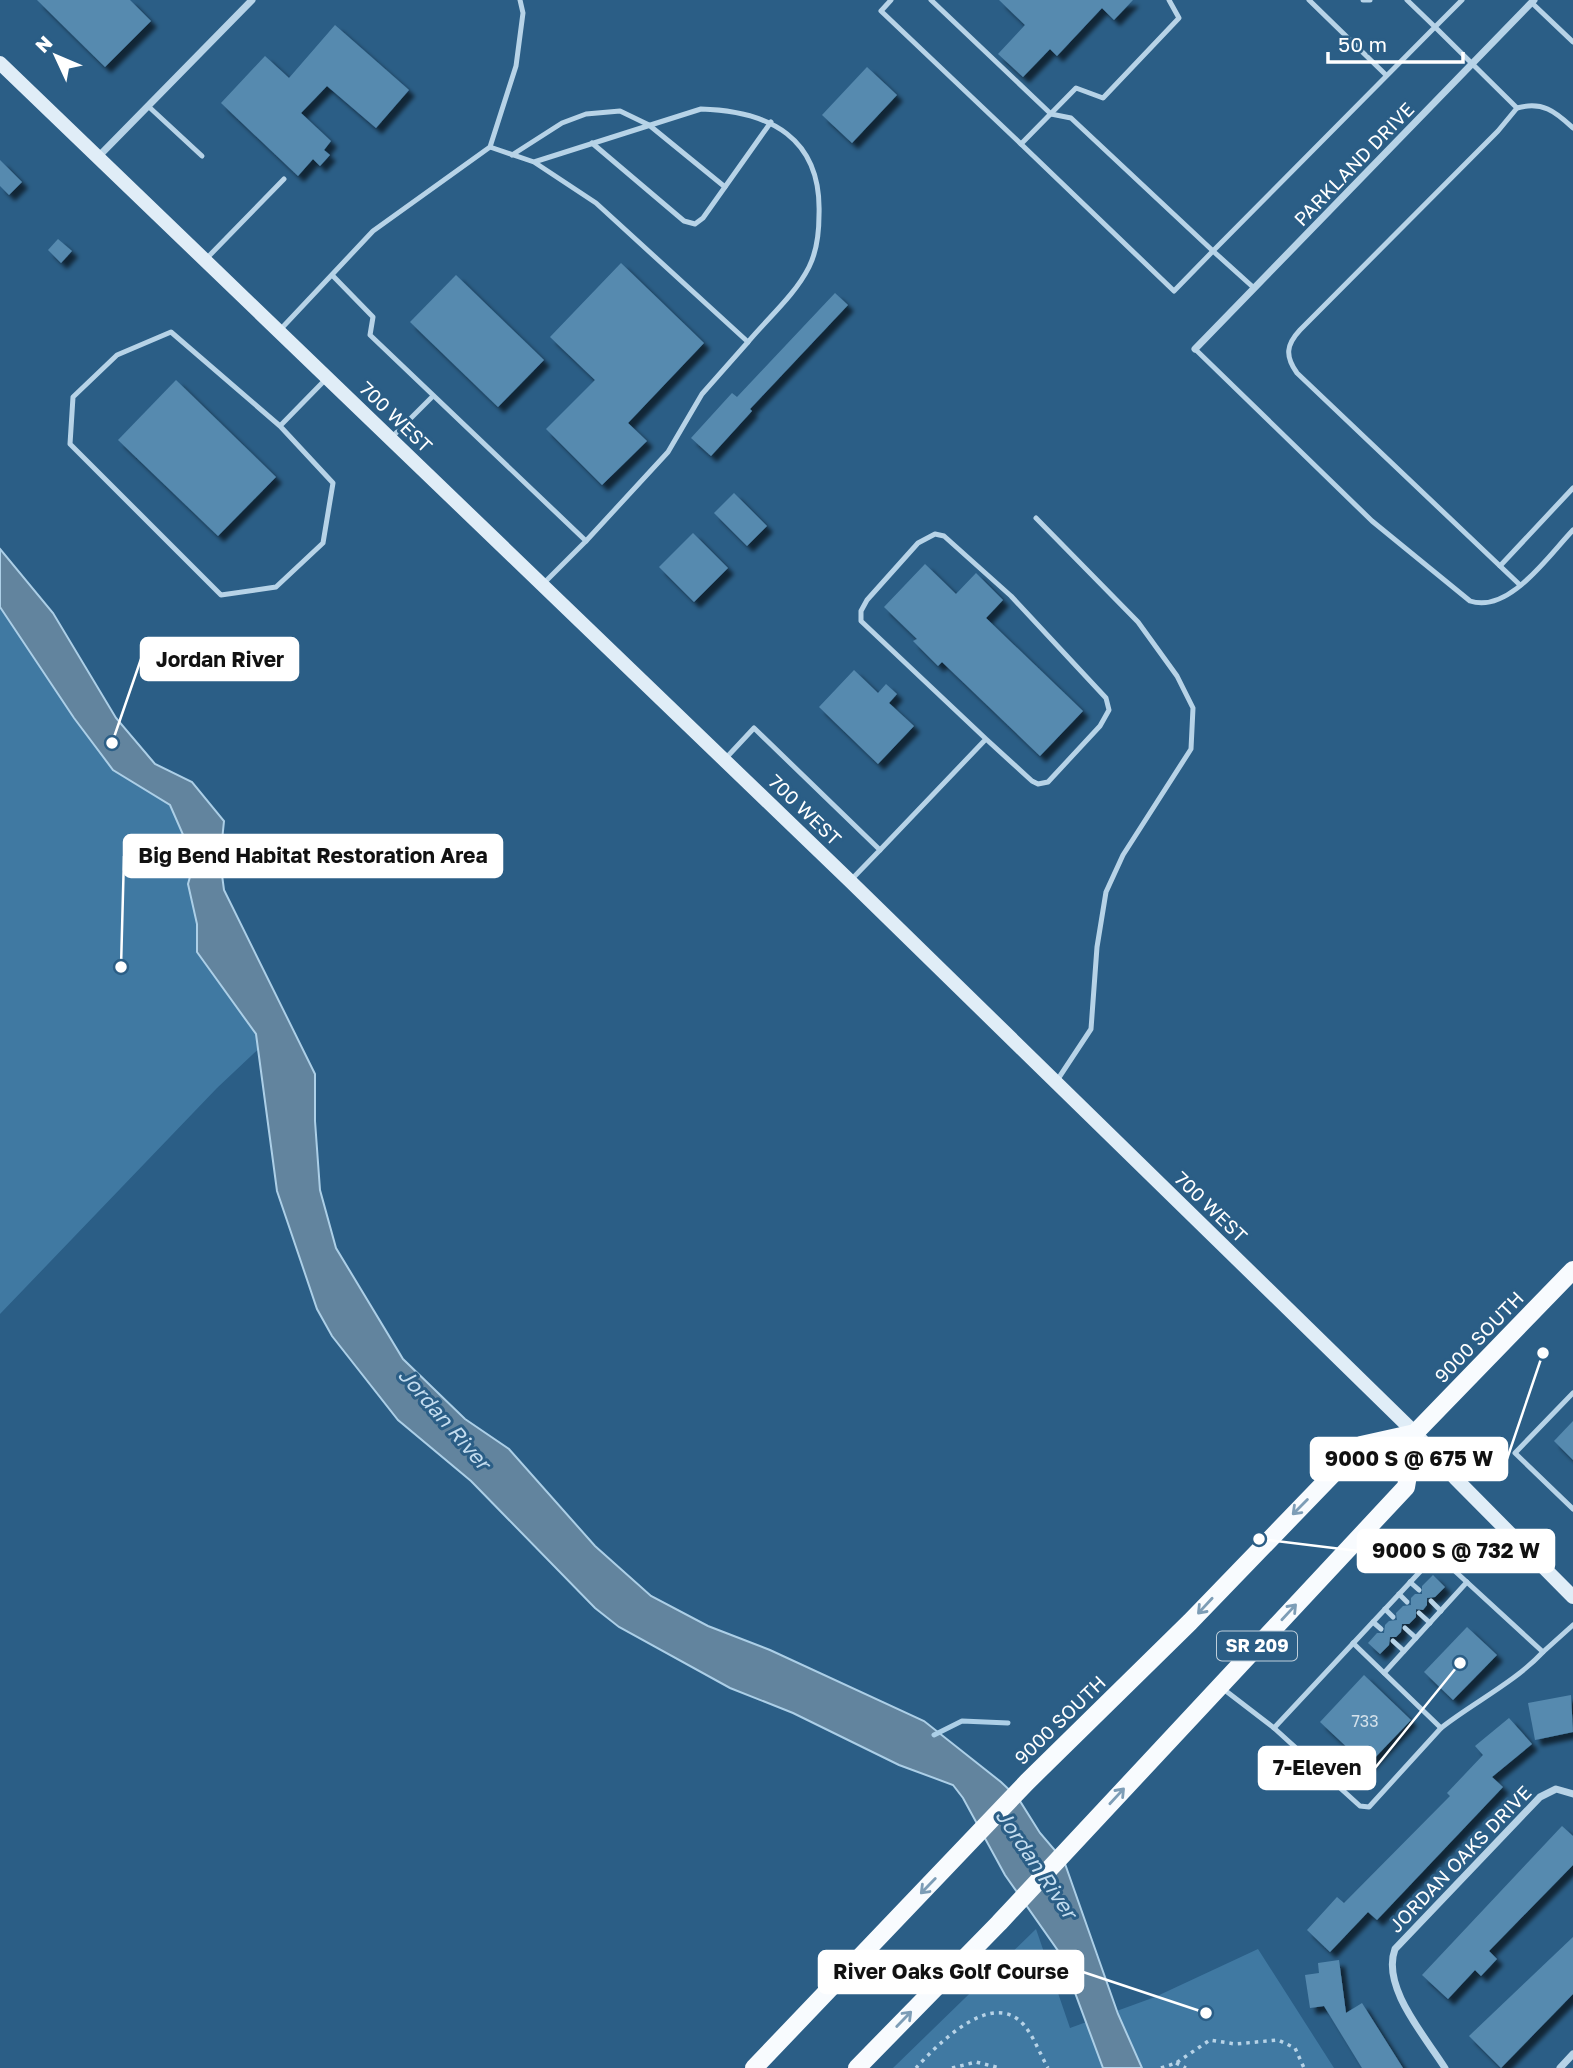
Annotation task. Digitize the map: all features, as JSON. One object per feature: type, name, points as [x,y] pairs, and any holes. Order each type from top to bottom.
[{"type":"main road","name":"9000 SOUTH","points":[[754,2068],[1027,1782],[1190,1622],[1361,1445],[1415,1433],[1573,1270]]},
{"type":"main road","name":"SR 209","points":[[857,2068],[1030,1889],[1406,1487],[1415,1433]]},
{"type":"street","points":[[97,157],[252,0]]},
{"type":"street","name":"PARKLAND DRIVE","points":[[1195,349],[1533,1]]},
{"type":"street","name":"700 WEST","points":[[0,63],[850,881],[1415,1433],[1456,1479],[1573,1597]]},
{"type":"street","name":"JORDAN OAKS DRIVE","points":[[1446,2068],[1393,1984],[1391,1966],[1395,1949],[1534,1803],[1556,1789],[1573,1794]]},
{"type":"street","points":[[1560,2068],[1573,2054]]},
{"type":"lane","points":[[279,331],[373,231],[490,147],[516,66],[523,13],[520,0]]},
{"type":"lane","points":[[891,0],[881,11],[1174,291],[1462,0]]},
{"type":"lane","points":[[931,0],[1051,114],[1071,118],[1254,288]]},
{"type":"lane","points":[[1021,144],[1076,88],[1103,99],[1179,18],[1169,0]]},
{"type":"lane","points":[[1309,0],[1387,75]]},
{"type":"lane","points":[[1363,0],[1370,0]]},
{"type":"lane","points":[[1407,0],[1517,108]]},
{"type":"lane","points":[[1533,1],[1572,39]]},
{"type":"lane","points":[[1520,585],[1297,373],[1288,360],[1287,349],[1300,330],[1498,131],[1517,108],[1532,104],[1550,109],[1573,128]]},
{"type":"lane","points":[[148,106],[202,156]]},
{"type":"lane","points":[[534,162],[701,109],[725,110],[771,122],[800,143],[810,162],[820,203],[819,230],[810,266],[797,285],[702,394],[667,452],[586,541],[542,584]]},
{"type":"lane","points":[[512,155],[562,123],[586,114],[620,111],[649,125],[725,187]]},
{"type":"lane","points":[[592,143],[684,221],[695,224],[703,218],[771,122]]},
{"type":"lane","points":[[490,147],[534,162],[596,203],[748,342]]},
{"type":"lane","points":[[204,261],[284,179]]},
{"type":"lane","points":[[333,276],[373,317],[370,335],[586,541]]},
{"type":"lane","points":[[171,332],[280,426],[333,482],[323,543],[276,587],[221,595],[70,444],[73,397],[117,355],[171,332]]},
{"type":"lane","points":[[1195,349],[1372,521],[1470,601],[1482,605],[1495,604],[1520,585],[1573,530]]},
{"type":"lane","points":[[280,426],[327,377]]},
{"type":"lane","points":[[390,439],[433,396]]},
{"type":"lane","points":[[1500,566],[1573,488]]},
{"type":"lane","points":[[1036,518],[1138,622],[1177,676],[1193,708],[1191,749],[1123,855],[1106,892],[1097,947],[1091,1029],[1056,1082]]},
{"type":"lane","points":[[935,534],[944,536],[1011,596],[1105,698],[1109,709],[1100,726],[1048,782],[1038,784],[1032,781],[986,739],[861,621],[861,611],[867,600],[918,543],[935,534]]},
{"type":"lane","points":[[724,759],[754,728],[880,850]]},
{"type":"lane","points":[[850,881],[986,739]]},
{"type":"lane","points":[[1573,1393],[1515,1453],[1573,1509]]},
{"type":"lane","points":[[1274,1728],[1430,1561],[1445,1562],[1543,1652]]},
{"type":"lane","points":[[1410,1582],[1419,1590]]},
{"type":"lane","points":[[1384,1673],[1467,1582]]},
{"type":"lane","points":[[1399,1594],[1407,1602]]},
{"type":"lane","points":[[1431,1601],[1441,1611]]},
{"type":"lane","points":[[1385,1609],[1393,1617]]},
{"type":"lane","points":[[1419,1614],[1430,1623]]},
{"type":"lane","points":[[1373,1622],[1381,1629]]},
{"type":"lane","points":[[1219,1686],[1274,1728],[1360,1806],[1369,1807],[1441,1728],[1468,1707],[1522,1673],[1573,1625]]},
{"type":"lane","points":[[1405,1628],[1416,1638]]},
{"type":"lane","points":[[1393,1641],[1404,1651]]},
{"type":"lane","points":[[1353,1643],[1441,1728]]},
{"type":"path","points":[[916,2068],[958,2030],[996,2011],[1006,2012],[1024,2025],[1048,2068]]},
{"type":"path","points":[[1161,2068],[1176,2063],[1210,2040],[1235,2044],[1278,2040],[1295,2048],[1304,2068]]},
{"type":"path","points":[[952,2068],[976,2062],[1000,2068]]},
{"type":"path","points":[[1176,2063],[1186,2068]]},
{"type":"shaded area","points":[[0,595],[194,822],[268,1040],[217,1088],[0,1314]]},
{"type":"shaded area","points":[[1036,1929],[1070,2028],[1155,1997],[1258,1949],[1334,2068],[893,2068]]},
{"type":"water","points":[[0,549],[53,613],[116,718],[155,764],[192,782],[224,821],[220,860],[224,890],[315,1074],[320,1190],[336,1248],[403,1359],[465,1419],[509,1449],[595,1546],[651,1596],[708,1626],[770,1650],[924,1721],[1018,1798],[1040,1833],[1064,1861],[1118,2014],[1142,2068],[1103,2068],[1061,1955],[1005,1875],[963,1798],[953,1785],[899,1765],[793,1713],[730,1688],[619,1627],[595,1608],[471,1481],[398,1420],[332,1336],[317,1309],[277,1191],[256,1034],[197,952],[197,924],[188,884],[193,866],[188,846],[170,805],[113,770],[74,718],[0,607]]},
{"type":"building","points":[[37,0],[130,0],[151,21],[105,67]]},
{"type":"building","points":[[999,0],[1133,0],[1114,20],[1102,8],[1057,56],[1050,49],[1023,77],[998,54],[1025,25]]},
{"type":"building","points":[[335,25],[409,90],[376,128],[327,86],[301,113],[331,141],[324,150],[330,155],[320,166],[313,159],[298,176],[221,103],[265,56],[289,78]]},
{"type":"building","points":[[867,67],[897,95],[852,143],[822,115]]},
{"type":"building","points":[[0,160],[22,182],[9,195],[0,186]]},
{"type":"building","points":[[58,239],[72,251],[61,263],[48,250]]},
{"type":"building","points":[[621,263],[704,343],[628,423],[647,441],[602,485],[546,429],[595,380],[550,337]]},
{"type":"building","points":[[456,275],[544,360],[498,407],[410,322]]},
{"type":"building","points":[[835,293],[848,305],[750,409],[752,411],[711,456],[691,438],[732,393],[737,397]]},
{"type":"building","points":[[176,380],[276,477],[218,536],[118,440]]},
{"type":"building","points":[[734,493],[767,526],[747,546],[714,513]]},
{"type":"building","points":[[693,533],[728,568],[694,602],[659,567]]},
{"type":"building","points":[[925,564],[956,594],[976,573],[1003,600],[986,618],[1083,711],[1040,756],[942,662],[938,666],[913,641],[917,639],[884,607]]},
{"type":"building","points":[[854,670],[878,693],[886,684],[897,694],[889,703],[914,726],[878,764],[819,707]]},
{"type":"building","points":[[1573,1421],[1573,1460],[1554,1441]]},
{"type":"building","points":[[1433,1575],[1445,1587],[1435,1597],[1427,1598],[1427,1605],[1423,1610],[1416,1609],[1416,1617],[1409,1624],[1402,1624],[1401,1632],[1396,1637],[1390,1637],[1389,1645],[1380,1654],[1368,1643],[1377,1633],[1384,1633],[1385,1625],[1389,1621],[1397,1620],[1396,1613],[1403,1606],[1411,1605],[1411,1598],[1415,1594],[1422,1594],[1422,1586]]},
{"type":"building","points":[[1467,1627],[1497,1655],[1453,1700],[1424,1672]]},
{"type":"building","points":[[1364,1675],[1411,1720],[1367,1766],[1320,1722]]},
{"type":"building","points":[[1571,1695],[1573,1732],[1535,1740],[1528,1703]]},
{"type":"building","points":[[1509,1718],[1532,1744],[1492,1777],[1503,1787],[1377,1920],[1368,1912],[1330,1952],[1307,1930],[1337,1897],[1344,1903],[1450,1796],[1447,1793],[1483,1755],[1475,1746]]},
{"type":"building","points":[[1562,1826],[1573,1836],[1573,1865],[1489,1951],[1497,1959],[1481,1976],[1475,1970],[1448,1999],[1422,1975]]},
{"type":"building","points":[[1573,1937],[1573,1994],[1501,2068],[1469,2036]]},
{"type":"building","points":[[1339,1960],[1346,2013],[1362,2003],[1403,2068],[1362,2068],[1324,2006],[1310,2008],[1305,1975],[1319,1973],[1318,1963]]},
{"type":"waterway","points":[[934,1735],[962,1721],[1008,1723]]},
{"type":"place","name":"Jordan River","points":[[112,743]]},
{"type":"place","name":"Big Bend Habitat Restoration Area","points":[[121,967]]},
{"type":"place","name":"9000 S @ 675 W","points":[[1543,1353]]},
{"type":"place","name":"9000 S @ 732 W","points":[[1259,1539]]},
{"type":"place","name":"7-Eleven","points":[[1460,1663]]},
{"type":"place","name":"River Oaks Golf Course","points":[[1206,2013]]}]
